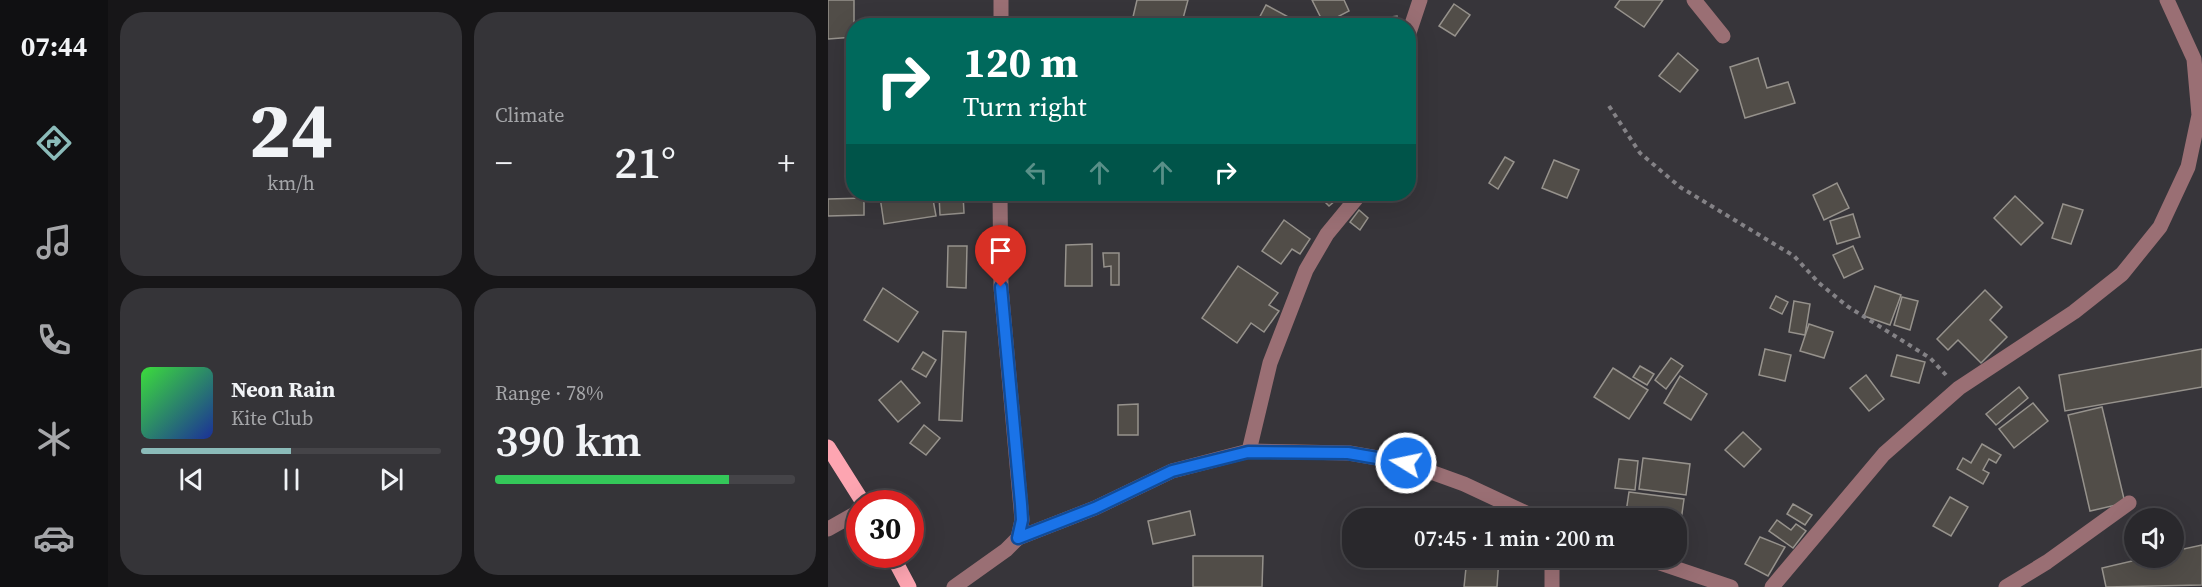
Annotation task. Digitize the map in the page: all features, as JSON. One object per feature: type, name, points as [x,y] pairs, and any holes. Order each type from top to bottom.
[{"type":"main road","points":[[828,447],[855,490]]},
{"type":"main road","points":[[899,568],[909,587]]},
{"type":"street","points":[[1000,18],[1001,0]]},
{"type":"street","points":[[1414,18],[1420,0]]},
{"type":"street","points":[[1695,0],[1722,36]]},
{"type":"street","points":[[1772,587],[1884,454],[1959,388],[2074,312],[2122,274],[2160,227],[2188,167],[2199,115],[2194,59],[2167,0]]},
{"type":"street","points":[[1000,201],[1001,287],[1022,520],[1018,538]]},
{"type":"street","points":[[1248,452],[1270,363],[1306,270],[1327,234],[1354,201]]},
{"type":"street","points":[[954,587],[1006,550],[1018,538],[1095,508],[1172,471],[1248,452],[1348,453],[1406,463],[1464,484],[1515,508]]},
{"type":"street","points":[[2006,587],[2047,562],[2129,503]]},
{"type":"street","points":[[828,529],[846,519]]},
{"type":"street","points":[[1552,568],[1552,587]]},
{"type":"street","points":[[1675,568],[1731,587]]},
{"type":"path","points":[[1609,106],[1640,153],[1680,187],[1794,256],[1819,283],[1847,306],[1930,358],[1959,388]]},
{"type":"building","points":[[828,0],[854,0],[854,18],[846,18],[846,38],[828,39]]},
{"type":"building","points":[[1137,0],[1188,0],[1183,18],[1133,17]]},
{"type":"building","points":[[1312,0],[1344,0],[1349,11],[1336,18],[1321,18]]},
{"type":"building","points":[[1620,0],[1663,0],[1644,27],[1615,7]]},
{"type":"building","points":[[1454,4],[1470,15],[1455,36],[1439,26]]},
{"type":"building","points":[[1266,5],[1290,18],[1259,18]]},
{"type":"building","points":[[1678,53],[1698,70],[1680,92],[1659,76]]},
{"type":"building","points":[[1758,58],[1767,88],[1788,82],[1795,103],[1745,118],[1730,67]]},
{"type":"building","points":[[1505,157],[1514,162],[1498,189],[1489,183]]},
{"type":"building","points":[[1554,160],[1579,170],[1567,198],[1542,188]]},
{"type":"building","points":[[1837,183],[1849,208],[1824,220],[1813,195]]},
{"type":"building","points":[[2015,196],[2043,223],[2021,245],[1994,218]]},
{"type":"building","points":[[828,199],[864,201],[864,215],[828,216]]},
{"type":"building","points":[[881,201],[933,201],[936,216],[884,224]]},
{"type":"building","points":[[939,201],[963,201],[964,213],[940,215]]},
{"type":"building","points":[[1324,201],[1335,201],[1329,206]]},
{"type":"building","points":[[2063,204],[2083,210],[2071,244],[2052,238]]},
{"type":"building","points":[[1359,210],[1368,218],[1360,230],[1350,222]]},
{"type":"building","points":[[1853,214],[1860,237],[1837,244],[1830,221]]},
{"type":"building","points":[[1284,220],[1310,239],[1300,254],[1292,249],[1281,264],[1262,251]]},
{"type":"building","points":[[1092,244],[1092,286],[1065,286],[1066,245]]},
{"type":"building","points":[[948,246],[967,246],[966,288],[947,287]]},
{"type":"building","points":[[1853,246],[1863,269],[1844,278],[1833,255]]},
{"type":"building","points":[[1103,253],[1119,253],[1119,285],[1111,285],[1111,266],[1104,267]]},
{"type":"building","points":[[1238,266],[1278,293],[1269,305],[1279,311],[1264,332],[1251,323],[1237,343],[1202,318]]},
{"type":"building","points":[[1875,286],[1901,295],[1890,325],[1864,316]]},
{"type":"building","points":[[883,288],[918,312],[898,342],[864,320]]},
{"type":"building","points":[[1985,290],[2002,307],[1990,320],[2007,337],[1981,363],[1958,340],[1948,350],[1937,339]]},
{"type":"building","points":[[1776,296],[1788,302],[1782,314],[1770,308]]},
{"type":"building","points":[[1902,297],[1918,301],[1910,330],[1894,325]]},
{"type":"building","points":[[1794,301],[1810,304],[1805,335],[1789,332]]},
{"type":"building","points":[[1809,324],[1833,332],[1824,358],[1800,351]]},
{"type":"building","points":[[943,331],[966,332],[962,421],[939,420]]},
{"type":"building","points":[[1765,349],[1791,355],[1785,381],[1759,375]]},
{"type":"building","points":[[2202,349],[2202,387],[2065,411],[2059,375]]},
{"type":"building","points":[[923,352],[936,360],[926,377],[912,369]]},
{"type":"building","points":[[1897,355],[1925,362],[1919,383],[1891,376]]},
{"type":"building","points":[[1671,358],[1683,366],[1666,389],[1655,380]]},
{"type":"building","points":[[1640,366],[1654,374],[1647,385],[1633,377]]},
{"type":"building","points":[[1613,368],[1648,390],[1629,419],[1594,397]]},
{"type":"building","points":[[1866,375],[1884,399],[1869,411],[1850,388]]},
{"type":"building","points":[[1680,376],[1707,394],[1691,420],[1664,403]]},
{"type":"building","points":[[901,381],[920,403],[898,422],[879,400]]},
{"type":"building","points":[[2019,387],[2028,398],[1996,425],[1986,414]]},
{"type":"building","points":[[2033,403],[2048,421],[2014,448],[1999,429]]},
{"type":"building","points":[[1138,404],[1138,435],[1118,435],[1118,405]]},
{"type":"building","points":[[2102,407],[2125,503],[2090,511],[2068,415]]},
{"type":"building","points":[[924,425],[940,438],[926,455],[910,443]]},
{"type":"building","points":[[1743,432],[1761,449],[1744,467],[1725,450]]},
{"type":"building","points":[[1982,444],[2001,455],[1996,463],[1989,459],[1983,470],[1989,473],[1983,484],[1957,469],[1963,458],[1971,463]]},
{"type":"building","points":[[1643,458],[1690,464],[1686,495],[1639,489]]},
{"type":"building","points":[[1619,459],[1638,461],[1635,490],[1615,488]]},
{"type":"building","points":[[1629,492],[1684,499],[1683,508],[1627,508]]},
{"type":"building","points":[[1950,497],[1968,507],[1951,536],[1933,526]]},
{"type":"building","points":[[1793,504],[1812,515],[1805,525],[1787,514]]},
{"type":"building","points":[[1190,511],[1195,535],[1153,544],[1148,521]]},
{"type":"building","points":[[1777,520],[1791,530],[1796,524],[1806,531],[1793,548],[1769,531]]},
{"type":"building","points":[[1760,537],[1785,547],[1768,576],[1745,564]]},
{"type":"building","points":[[2202,545],[2202,585],[2106,587],[2102,568],[2124,563],[2124,568],[2184,568],[2184,549]]},
{"type":"building","points":[[1193,556],[1263,556],[1262,587],[1193,587]]},
{"type":"building","points":[[1466,568],[1498,568],[1497,587],[1464,587]]},
{"type":"route","points":[[1001,287],[1021,504],[1022,520],[1018,538],[1095,508],[1172,471],[1248,452],[1348,453],[1406,463]]}]
